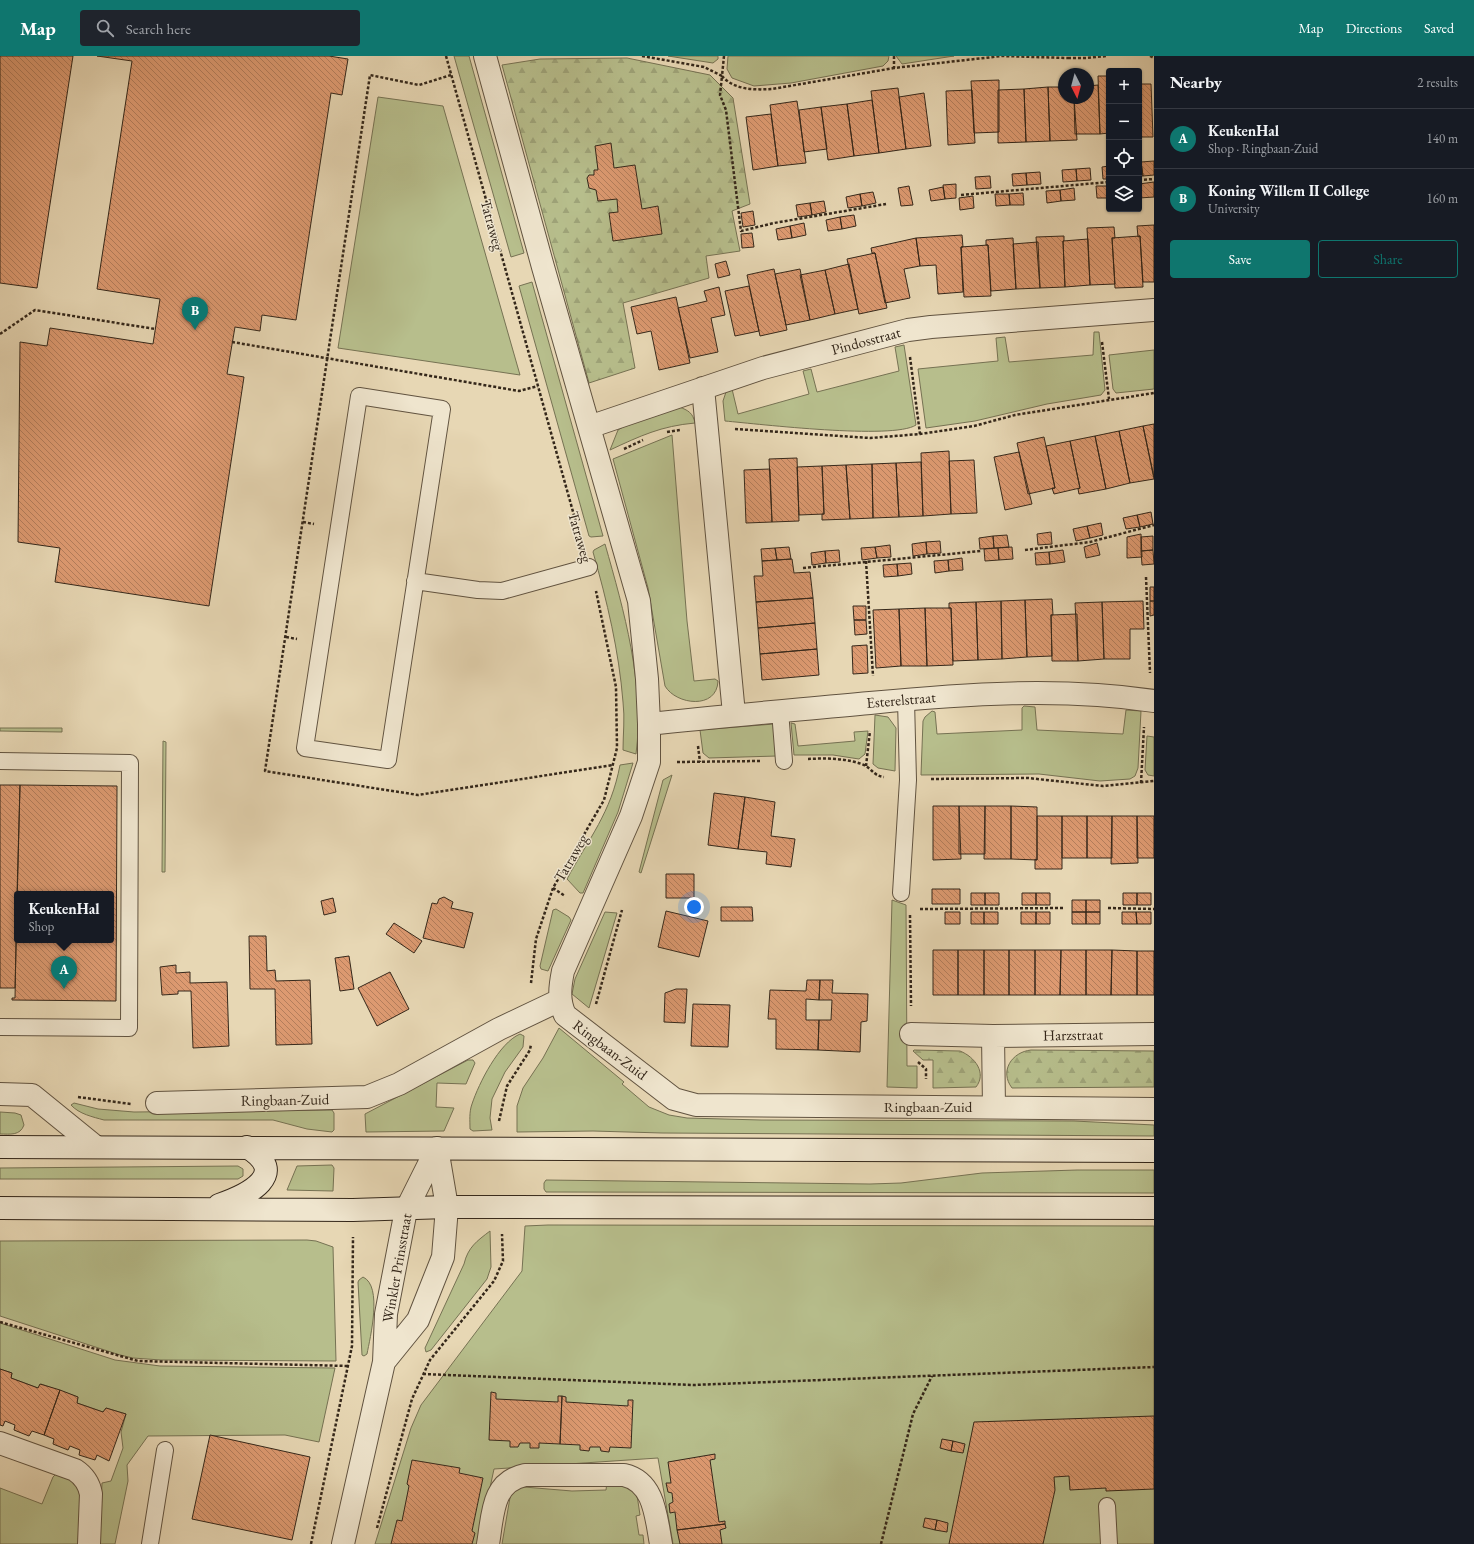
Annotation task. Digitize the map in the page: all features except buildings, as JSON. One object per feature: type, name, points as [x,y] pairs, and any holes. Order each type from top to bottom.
[{"type":"street","points":[[486,56],[639,601],[647,678],[649,762],[631,816],[563,971],[560,986],[560,1000]]},
{"type":"street","name":"Pindosstraat","points":[[589,427],[763,368],[908,330],[1154,310]]},
{"type":"street","points":[[704,388],[734,714]]},
{"type":"street","name":"Esterelstraat","points":[[649,724],[734,714],[1003,693],[1102,694],[1150,701]]},
{"type":"street","name":"Ringbaan-Zuid","points":[[157,1103],[367,1097],[399,1084],[531,1013],[560,1000],[565,1015],[588,1034],[674,1099],[696,1105],[1154,1109]]},
{"type":"street","name":"Harzstraat","points":[[911,1034],[993,1036],[1154,1034]]},
{"type":"street","points":[[993,1036],[994,1107]]},
{"type":"street","points":[[0,1094],[32,1094],[96,1147]]},
{"type":"street","points":[[0,1147],[1154,1151]]},
{"type":"street","points":[[208,1208],[239,1197],[253,1190],[262,1181],[267,1172],[265,1162],[260,1155],[247,1147]]},
{"type":"street","name":"Winkler Prinsstraat","points":[[384,1362],[418,1320],[443,1257],[447,1207],[437,1148]]},
{"type":"street","name":"Winkler Prinsstraat","points":[[343,1544],[384,1362],[386,1314],[406,1210],[437,1148]]},
{"type":"street","points":[[0,1208],[406,1210],[447,1207],[1154,1208]]},
{"type":"street","points":[[0,1443],[75,1470],[82,1475],[90,1487],[91,1494],[89,1544]]},
{"type":"street","points":[[488,1544],[498,1494],[506,1483],[514,1478],[525,1476],[624,1474],[637,1480],[647,1491],[654,1507],[661,1544]]},
{"type":"lane","points":[[359,396],[442,409],[415,581],[388,760],[305,748],[359,396]]},
{"type":"lane","points":[[415,581],[478,590],[502,591],[589,567]]},
{"type":"lane","points":[[901,894],[908,780],[906,700]]},
{"type":"lane","points":[[780,711],[784,761]]},
{"type":"lane","points":[[0,761],[130,763],[129,1028],[0,1027]]},
{"type":"lane","points":[[150,1544],[165,1450]]},
{"type":"lane","points":[[1107,1506],[1109,1544]]},
{"type":"path","name":"Tatraweg","points":[[446,56],[601,610],[616,687],[617,748],[604,800],[553,888],[536,939],[531,975],[531,1013]]},
{"type":"path","points":[[642,56],[704,67],[737,86],[754,90],[772,89],[894,68],[1002,56],[1086,58],[1107,56]]},
{"type":"path","points":[[724,56],[720,95],[726,110],[741,231],[774,223],[886,204]]},
{"type":"path","points":[[894,56],[894,68]]},
{"type":"path","points":[[1150,56],[1154,58]]},
{"type":"path","points":[[384,78],[419,85],[451,75]]},
{"type":"path","points":[[1142,180],[1154,178]]},
{"type":"path","points":[[961,195],[1106,182]]},
{"type":"path","points":[[0,334],[35,310],[155,330]]},
{"type":"path","points":[[1099,314],[1109,399]]},
{"type":"path","points":[[908,330],[920,434]]},
{"type":"path","points":[[232,342],[519,391],[538,386]]},
{"type":"path","points":[[659,434],[673,430],[707,428],[752,429],[870,438],[920,434],[974,426],[1015,415],[1154,393]]},
{"type":"path","points":[[599,462],[646,439]]},
{"type":"path","points":[[1025,550],[1090,542],[1154,525]]},
{"type":"path","points":[[803,568],[980,550]]},
{"type":"path","points":[[866,562],[872,703],[870,742],[866,766]]},
{"type":"path","points":[[1141,783],[1150,701],[1146,577]]},
{"type":"path","points":[[901,894],[909,904],[910,909],[911,1056],[926,1069],[925,1107]]},
{"type":"path","points":[[588,1034],[623,907]]},
{"type":"path","points":[[910,909],[1065,908]]},
{"type":"path","points":[[1108,908],[1154,909]]},
{"type":"path","points":[[32,1094],[58,1094],[129,1104],[157,1103]]},
{"type":"path","points":[[376,1532],[412,1399],[423,1374],[430,1360],[494,1281],[503,1261],[501,1208]]},
{"type":"path","points":[[0,1322],[138,1361],[349,1366],[312,1544]]},
{"type":"path","points":[[423,1374],[693,1385],[1154,1367]]},
{"type":"path","points":[[881,1544],[913,1414],[932,1376]]},
{"type":"green space","points":[[454,56],[469,56],[524,253],[511,257]]},
{"type":"green space","points":[[668,56],[718,56],[718,59],[713,63]]},
{"type":"green space","points":[[728,56],[889,56],[888,61],[883,66],[791,83],[754,86],[732,78],[727,69]]},
{"type":"green space","points":[[896,56],[954,56],[902,64]]},
{"type":"green space","points":[[627,58],[710,75],[733,98],[750,204],[732,211],[740,251],[706,256],[709,278],[623,303],[635,368],[589,383],[502,65],[540,59]]},
{"type":"green space","points":[[378,97],[443,106],[520,375],[338,348]]},
{"type":"green space","points":[[532,282],[603,536],[589,536],[519,286]]},
{"type":"green space","points":[[1094,332],[1099,332],[1105,390],[1101,395],[1047,404],[975,421],[926,428],[918,369],[998,361],[996,338],[1005,337],[1009,362],[1093,355]]},
{"type":"green space","points":[[904,345],[916,425],[903,429],[854,431],[794,428],[725,421],[723,401],[726,392],[732,389],[738,414],[809,394],[803,371],[811,369],[817,392],[899,371],[895,347]]},
{"type":"green space","points":[[1154,350],[1154,389],[1116,393],[1113,389],[1109,355]]},
{"type":"green space","points":[[679,407],[690,412],[695,423],[661,429],[610,450],[618,430],[635,420]]},
{"type":"green space","points":[[672,435],[687,621],[694,681],[715,679],[718,681],[716,690],[711,697],[695,702],[678,697],[670,692],[665,686],[648,588],[613,459]]},
{"type":"green space","points":[[605,544],[626,621],[635,674],[638,701],[636,754],[623,750],[624,708],[619,664],[608,608],[593,552]]},
{"type":"green space","points":[[1024,706],[1035,707],[1037,730],[1123,734],[1126,710],[1141,711],[1138,768],[1135,776],[1130,779],[1100,781],[1039,774],[921,775],[923,721],[932,711],[935,712],[937,734],[1022,730],[1022,708]]},
{"type":"green space","points":[[875,715],[888,717],[896,728],[895,771],[878,768],[873,764]]},
{"type":"green space","points":[[791,723],[795,724],[798,746],[855,741],[854,732],[868,731],[865,754],[859,759],[833,755],[794,755]]},
{"type":"green space","points":[[774,724],[777,756],[709,758],[703,753],[700,730]]},
{"type":"green space","points":[[0,728],[62,728],[62,732],[0,731]]},
{"type":"green space","points":[[1147,736],[1154,737],[1154,776],[1148,775],[1145,770]]},
{"type":"green space","points":[[163,741],[166,742],[165,872],[162,872]]},
{"type":"green space","points":[[633,763],[618,812],[583,893],[580,893],[567,879],[605,811],[616,782],[620,765]]},
{"type":"green space","points":[[672,775],[641,873],[639,872],[663,780]]},
{"type":"green space","points":[[892,900],[906,905],[907,1066],[917,1066],[917,1088],[887,1087]]},
{"type":"green space","points":[[556,909],[569,917],[571,920],[548,971],[541,969],[540,966],[553,910]]},
{"type":"green space","points":[[605,912],[617,913],[589,1008],[572,994],[575,979]]},
{"type":"green space","points":[[559,1028],[624,1082],[622,1084],[649,1107],[669,1115],[687,1118],[761,1120],[1074,1121],[1154,1125],[1154,1136],[662,1133],[593,1131],[517,1132],[517,1106],[523,1088],[543,1058]]},
{"type":"green space","points":[[520,1034],[524,1036],[523,1047],[505,1072],[492,1099],[490,1118],[492,1130],[473,1131],[470,1129],[470,1110],[480,1085],[497,1055],[512,1039]]},
{"type":"green space","points":[[1031,1050],[1154,1051],[1154,1087],[1012,1088],[1008,1082],[1007,1075],[1007,1069],[1010,1063],[1018,1054]]},
{"type":"green space","points":[[913,1051],[960,1051],[975,1061],[980,1071],[979,1082],[976,1087],[933,1088],[933,1060],[923,1060]]},
{"type":"green space","points":[[468,1060],[473,1060],[475,1063],[466,1084],[437,1083],[436,1107],[454,1108],[444,1131],[366,1132],[365,1114]]},
{"type":"green space","points":[[74,1103],[98,1109],[134,1112],[332,1110],[334,1113],[334,1130],[332,1132],[307,1129],[273,1120],[104,1120],[78,1111],[71,1105]]},
{"type":"green space","points":[[0,1112],[21,1115],[24,1125],[22,1129],[14,1134],[0,1134]]},
{"type":"green space","points":[[332,1165],[334,1168],[333,1191],[287,1190],[297,1166]]},
{"type":"green space","points":[[238,1166],[243,1169],[243,1176],[238,1179],[0,1179],[0,1168]]},
{"type":"green space","points":[[1077,1170],[1154,1170],[1154,1193],[546,1192],[544,1189],[544,1183],[546,1180],[870,1184],[901,1183],[982,1173]]},
{"type":"green space","points":[[525,1226],[1154,1226],[1154,1544],[673,1544],[658,1458],[494,1469],[478,1544],[375,1544],[411,1428],[421,1405],[522,1271]]},
{"type":"green space","points":[[490,1231],[491,1267],[487,1279],[431,1350],[426,1352],[425,1348],[468,1253],[477,1241]]},
{"type":"green space","points":[[0,1241],[316,1241],[333,1247],[336,1361],[161,1360],[133,1358],[0,1316]]},
{"type":"green space","points":[[363,1277],[369,1282],[374,1301],[374,1313],[367,1354],[364,1356],[362,1355],[358,1282]]},
{"type":"green space","points":[[0,1323],[115,1360],[160,1366],[335,1368],[319,1442],[285,1435],[148,1436],[127,1465],[128,1481],[115,1544],[99,1544],[102,1483],[111,1481],[123,1448],[121,1432],[126,1414],[106,1408],[103,1412],[77,1403],[78,1397],[41,1384],[38,1388],[11,1378],[12,1373],[0,1369]]},
{"type":"green space","points":[[56,1474],[73,1480],[81,1491],[81,1544],[0,1544],[0,1488],[42,1504],[53,1477]]},
{"type":"green space","points":[[607,1482],[629,1484],[637,1495],[640,1515],[636,1516],[639,1535],[643,1535],[644,1544],[502,1544],[512,1486],[572,1491],[606,1490]]},
{"type":"place","name":"Koning Willem II College","points":[[195,330]]},
{"type":"place","name":"KeukenHal","points":[[64,989]]}]
